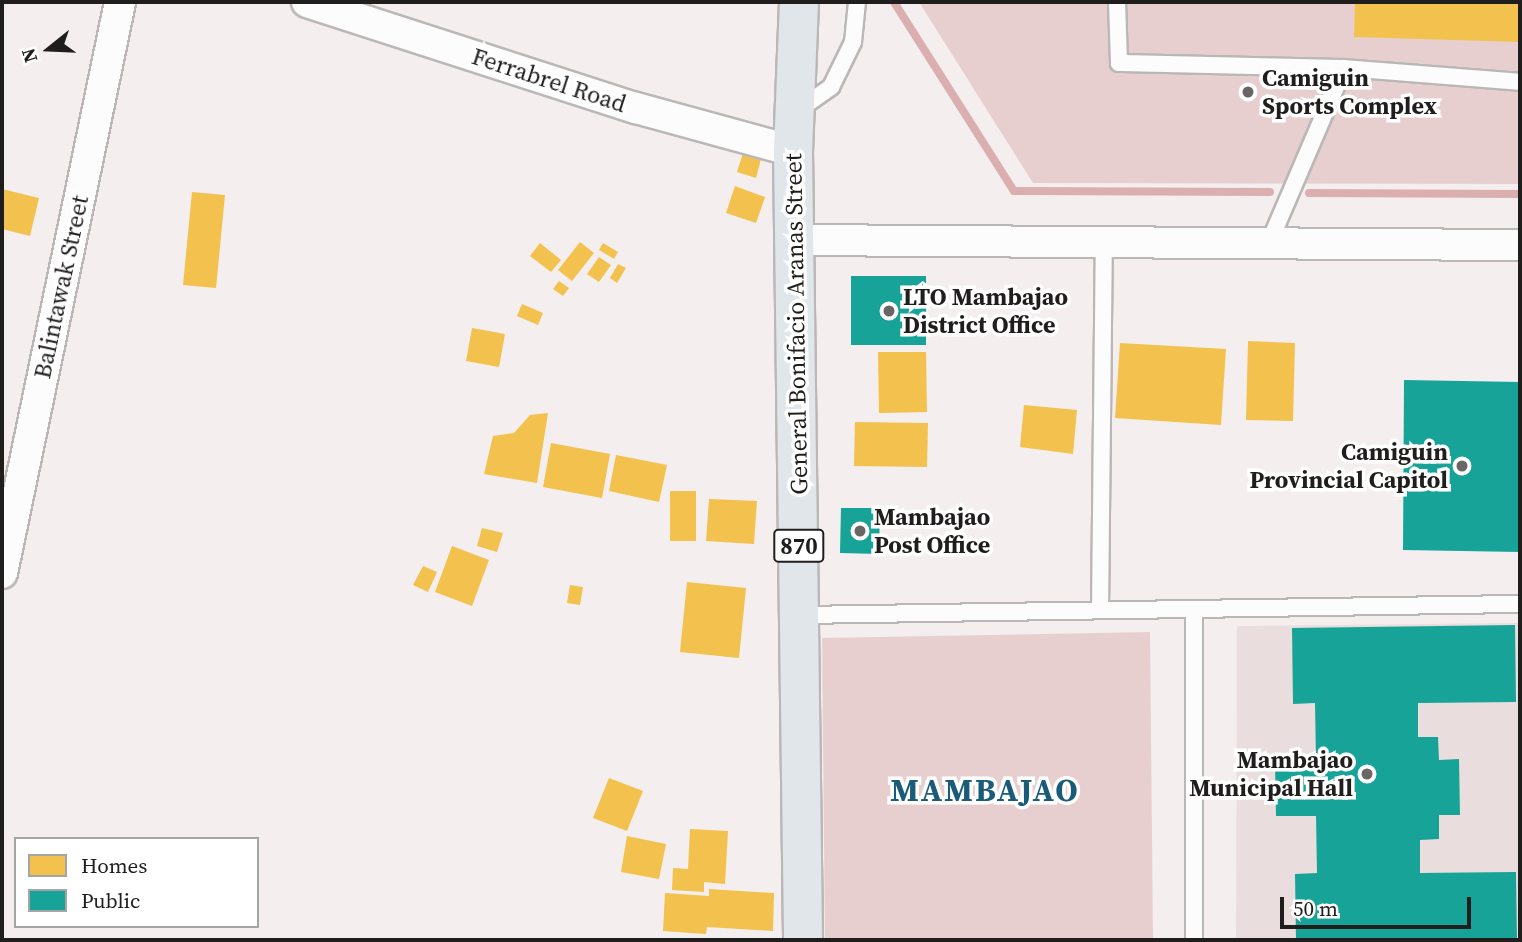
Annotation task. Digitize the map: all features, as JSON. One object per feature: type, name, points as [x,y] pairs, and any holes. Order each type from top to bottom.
[{"type":"main road","name":"General Bonifacio Aranas Street","points":[[799,2],[793,151],[803,940]]},
{"type":"street","name":"Balintawak Street","points":[[2,573],[16,436],[120,2]]},
{"type":"street","name":"Ferrabrel Road","points":[[307,2],[636,108],[793,151]]},
{"type":"street","points":[[795,240],[1520,245]]},
{"type":"lane","points":[[795,113],[831,87],[853,42],[857,2]]},
{"type":"lane","points":[[1117,2],[1119,63],[1344,68],[1520,82]]},
{"type":"lane","points":[[1269,243],[1344,68]]},
{"type":"lane","points":[[1100,610],[1104,244]]},
{"type":"lane","points":[[800,615],[1520,604]]},
{"type":"lane","points":[[1194,609],[1194,940]]},
{"type":"shaded area","name":"Camiguin Sports Complex","points":[[919,2],[1520,2],[1520,184],[1033,183]]},
{"type":"shaded area","name":"Mambajao Municipal Hall","points":[[1520,623],[1520,940],[1236,940],[1237,626]]},
{"type":"shaded area","points":[[1150,632],[1153,940],[825,940],[822,638]]},
{"type":"building: Homes","points":[[1355,2],[1520,2],[1520,42],[1354,37]]},
{"type":"building: Homes","points":[[744,150],[762,155],[756,178],[737,172]]},
{"type":"building: Homes","points":[[735,186],[765,197],[756,223],[726,213]]},
{"type":"building: Homes","points":[[2,189],[39,198],[30,236],[2,229]]},
{"type":"building: Homes","points":[[192,192],[225,195],[216,288],[183,285]]},
{"type":"building: Homes","points":[[580,242],[594,253],[572,281],[558,270]]},
{"type":"building: Homes","points":[[540,243],[561,260],[551,272],[530,256]]},
{"type":"building: Homes","points":[[603,243],[618,252],[614,259],[599,250]]},
{"type":"building: Homes","points":[[599,257],[611,265],[599,282],[587,274]]},
{"type":"building: Homes","points":[[618,264],[626,268],[617,283],[610,278]]},
{"type":"building: Homes","points":[[559,281],[569,288],[563,296],[553,289]]},
{"type":"building: Homes","points":[[522,304],[543,313],[538,325],[517,316]]},
{"type":"building: Homes","points":[[472,328],[505,334],[499,367],[466,361]]},
{"type":"building: Homes","points":[[1248,341],[1295,343],[1293,421],[1246,420]]},
{"type":"building: Homes","points":[[1120,343],[1226,349],[1221,425],[1115,418]]},
{"type":"building: Homes","points":[[878,352],[926,352],[927,412],[879,413]]},
{"type":"building: Homes","points":[[1024,405],[1077,410],[1073,454],[1020,447]]},
{"type":"building: Homes","points":[[548,413],[537,483],[484,474],[493,436],[514,433],[530,415]]},
{"type":"building: Homes","points":[[855,422],[928,423],[927,467],[854,466]]},
{"type":"building: Homes","points":[[551,443],[610,454],[602,498],[543,487]]},
{"type":"building: Homes","points":[[616,455],[667,465],[659,502],[609,491]]},
{"type":"building: Homes","points":[[670,491],[696,491],[696,541],[670,541]]},
{"type":"building: Homes","points":[[709,499],[757,501],[754,544],[706,541]]},
{"type":"building: Homes","points":[[482,528],[503,533],[497,552],[477,546]]},
{"type":"building: Homes","points":[[452,546],[489,560],[472,606],[435,592]]},
{"type":"building: Homes","points":[[423,566],[437,572],[428,592],[413,585]]},
{"type":"building: Homes","points":[[687,582],[746,588],[739,658],[680,652]]},
{"type":"building: Homes","points":[[570,585],[583,587],[580,605],[567,603]]},
{"type":"building: Homes","points":[[609,778],[643,791],[627,831],[593,818]]},
{"type":"building: Homes","points":[[690,829],[728,831],[725,884],[704,882],[704,892],[672,890],[673,868],[688,869]]},
{"type":"building: Homes","points":[[627,836],[666,844],[659,879],[621,872]]},
{"type":"building: Homes","points":[[709,889],[774,893],[773,931],[707,927],[706,934],[663,931],[665,893],[709,896]]},
{"type":"building: Public","name":"LTO Mambajao District Office","points":[[851,276],[926,276],[926,345],[851,345]]},
{"type":"building: Public","name":"Camiguin Provincial Capitol","points":[[1404,380],[1520,382],[1520,552],[1403,550]]},
{"type":"building: Public","name":"Mambajao Post Office","points":[[841,508],[880,508],[879,554],[840,553]]},
{"type":"building: Public","name":"Mambajao Municipal Hall","points":[[1515,625],[1516,702],[1418,703],[1418,737],[1438,737],[1439,760],[1459,759],[1460,815],[1439,815],[1439,839],[1420,840],[1420,873],[1516,872],[1517,940],[1296,940],[1295,874],[1317,873],[1316,816],[1276,816],[1275,761],[1316,761],[1315,703],[1293,704],[1292,628]]},
{"type":"waterway","points":[[894,2],[1014,191],[1270,192]]},
{"type":"waterway","points":[[1309,193],[1520,194]]},
{"type":"place","name":"Camiguin Sports Complex","points":[[1248,92]]},
{"type":"place","name":"LTO Mambajao District Office","points":[[889,311]]},
{"type":"place","name":"Camiguin Provincial Capitol","points":[[1462,466]]},
{"type":"place","name":"Mambajao Post Office","points":[[860,531]]},
{"type":"place","name":"Mambajao Municipal Hall","points":[[1367,774]]},
{"type":"district","name":"MAMBAJAO","points":[[985,790]]}]
